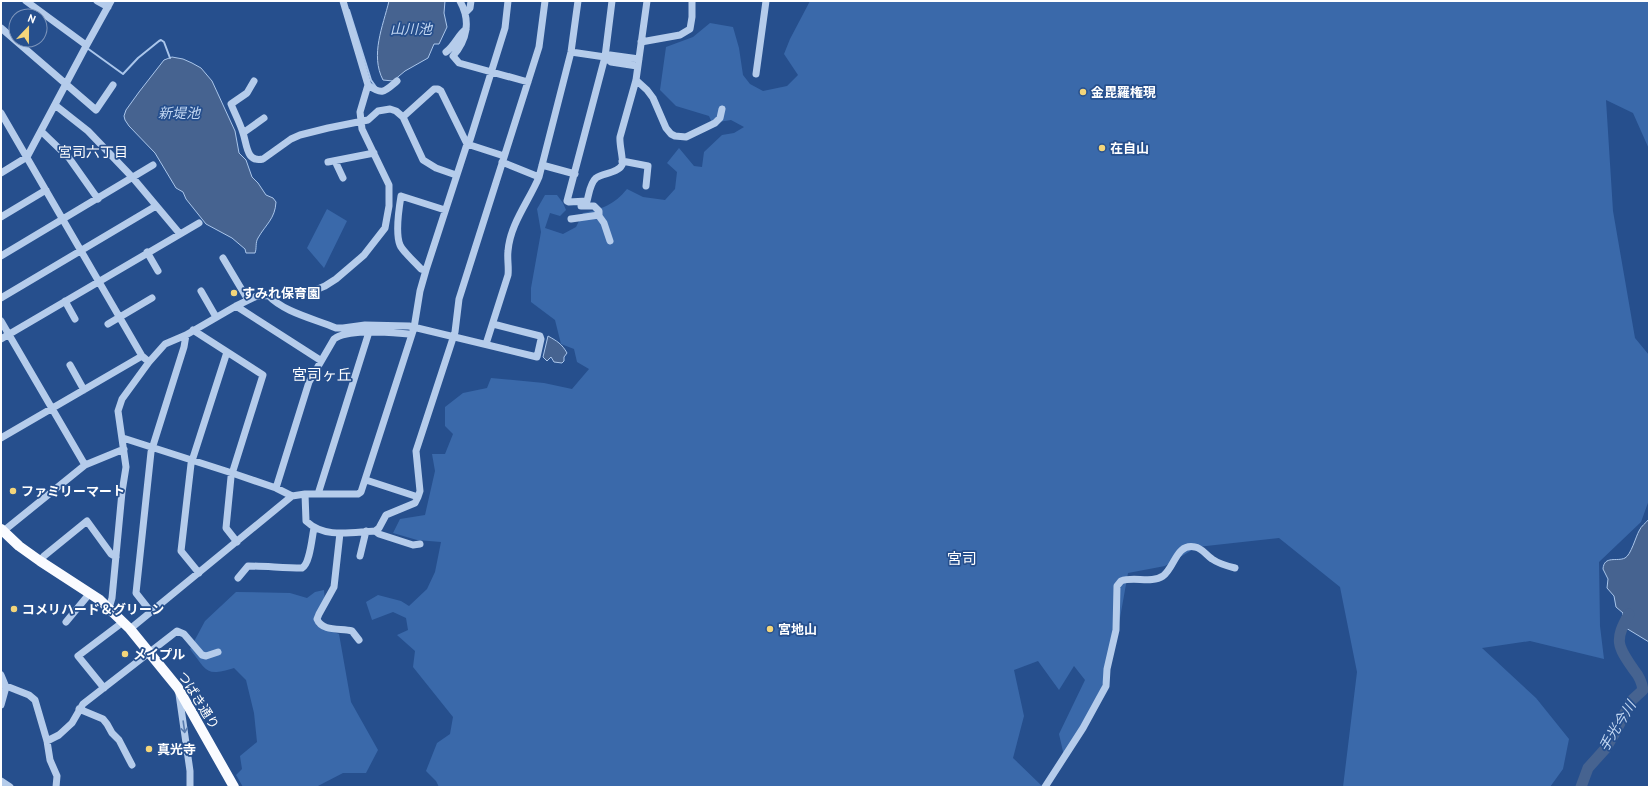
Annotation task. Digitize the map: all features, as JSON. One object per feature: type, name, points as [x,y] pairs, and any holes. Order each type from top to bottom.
[{"type":"main road","name":"つばき通り","points":[[2,531],[40,561],[90,593],[127,625],[178,688],[234,787]]},
{"type":"street","points":[[26,1],[85,47]]},
{"type":"street","points":[[1,173],[28,157],[109,4],[97,1]]},
{"type":"street","points":[[109,608],[112,598],[122,492],[126,467],[118,411],[122,399],[149,362],[165,344],[186,335],[192,330],[236,306],[258,296],[298,294],[313,291],[325,286],[336,279],[364,255],[386,228],[390,194],[389,185],[364,135],[360,112],[368,85],[343,1]]},
{"type":"street","points":[[460,1],[466,13],[466,29],[463,41],[453,56],[459,63],[528,82]]},
{"type":"street","points":[[466,13],[470,8],[471,1]]},
{"type":"street","points":[[104,688],[78,656],[127,625],[151,612],[292,496],[305,494],[358,494],[361,492],[413,331],[420,291],[426,270],[456,175],[467,144],[470,140],[505,28],[508,1]]},
{"type":"street","points":[[305,494],[306,521],[314,528],[321,531],[340,533],[375,531],[380,528],[386,515],[414,503],[418,497],[420,491],[416,451],[453,337],[459,299],[539,47],[545,1]]},
{"type":"street","points":[[486,344],[510,267],[508,251],[515,225],[539,177],[572,52],[578,1]]},
{"type":"street","points":[[610,241],[604,223],[599,216],[600,213],[594,206],[569,206],[569,202],[567,200],[605,57],[612,1]]},
{"type":"street","points":[[569,202],[587,201],[592,184],[597,178],[619,168],[622,165],[619,145],[620,137],[636,80],[647,1]]},
{"type":"street","points":[[641,42],[680,35],[690,29],[692,1]]},
{"type":"street","points":[[756,74],[766,1]]},
{"type":"street","points":[[1,28],[96,110],[113,85]]},
{"type":"street","points":[[446,52],[454,46],[461,33],[466,29]]},
{"type":"street","points":[[572,52],[605,57],[611,62],[638,63]]},
{"type":"street","points":[[636,80],[653,98],[666,128],[675,136],[686,137],[715,123],[720,118],[722,109]]},
{"type":"street","points":[[254,81],[247,93],[231,104],[243,133],[248,153],[260,160],[291,139],[300,135],[368,120],[378,111],[384,109],[396,111],[403,117],[423,160],[436,168],[456,175]]},
{"type":"street","points":[[368,85],[380,92],[384,92],[397,81]]},
{"type":"street","points":[[403,117],[434,89],[438,89],[441,91],[467,144],[503,159],[539,177]]},
{"type":"street","points":[[55,105],[88,131],[133,178],[180,234]]},
{"type":"street","points":[[1,113],[100,280],[142,356],[149,362]]},
{"type":"street","points":[[243,133],[264,118]]},
{"type":"street","points":[[41,131],[69,158],[98,198]]},
{"type":"street","points":[[343,178],[331,162],[374,153]]},
{"type":"street","points":[[622,161],[648,166],[646,186]]},
{"type":"street","points":[[1,256],[153,165]]},
{"type":"street","points":[[542,165],[574,174]]},
{"type":"street","points":[[1,216],[46,190]]},
{"type":"street","points":[[426,270],[421,268],[400,245],[398,222],[401,196],[445,210]]},
{"type":"street","points":[[1,298],[156,206]]},
{"type":"street","points":[[571,218],[599,216]]},
{"type":"street","points":[[1,339],[198,223]]},
{"type":"street","points":[[147,252],[158,271]]},
{"type":"street","points":[[223,258],[248,300]]},
{"type":"street","points":[[201,291],[216,317]]},
{"type":"street","points":[[268,295],[280,306],[336,328],[365,325],[409,326],[413,331]]},
{"type":"street","points":[[108,324],[152,298]]},
{"type":"street","points":[[65,301],[75,319]]},
{"type":"street","points":[[236,306],[320,360]]},
{"type":"street","points":[[1,321],[86,465]]},
{"type":"street","points":[[276,488],[309,382],[320,360],[334,339],[338,336],[369,332],[413,331],[453,337],[537,357],[541,339],[540,336],[493,324]]},
{"type":"street","points":[[192,330],[263,376],[232,473],[226,528],[237,542]]},
{"type":"street","points":[[318,494],[369,332]]},
{"type":"street","points":[[151,612],[136,593],[152,448],[184,347],[186,335]]},
{"type":"street","points":[[200,573],[181,551],[192,460],[227,352]]},
{"type":"street","points":[[1,438],[142,356]]},
{"type":"street","points":[[70,365],[84,390]]},
{"type":"street","points":[[122,438],[276,488],[292,496]]},
{"type":"street","points":[[2,531],[86,465],[124,449]]},
{"type":"street","points":[[366,480],[418,497]]},
{"type":"street","points":[[40,561],[44,556],[87,522],[111,554],[116,557]]},
{"type":"street","points":[[238,578],[248,566],[269,566],[276,568],[305,567],[314,528]]},
{"type":"street","points":[[360,556],[366,531]]},
{"type":"street","points":[[375,531],[379,534],[413,545],[420,544]]},
{"type":"street","points":[[340,533],[334,587],[321,609],[318,619],[321,626],[352,631],[359,640]]},
{"type":"street","points":[[1045,787],[1083,728],[1106,686],[1107,669],[1116,630],[1117,586],[1121,581],[1134,579],[1148,580],[1162,577],[1167,572],[1177,555],[1186,547],[1197,547],[1214,561],[1235,568]]},
{"type":"street","points":[[66,622],[90,593]]},
{"type":"street","points":[[47,741],[59,734],[72,723],[83,704],[177,631],[184,634],[202,655],[206,656],[218,652]]},
{"type":"street","points":[[1,675],[4,686],[1,705]]},
{"type":"street","points":[[4,686],[29,695],[35,700],[47,741],[50,760],[57,776],[56,787]]},
{"type":"street","points":[[178,688],[190,771],[190,787]]},
{"type":"street","points":[[79,709],[103,719],[108,724],[112,733],[119,740],[132,765]]},
{"type":"street","points":[[1,781],[10,787]]},
{"type":"shaded area","points":[[810,1],[1649,1],[1649,149],[1633,113],[1606,100],[1613,211],[1635,338],[1649,355],[1649,500],[1641,522],[1599,562],[1600,626],[1604,659],[1530,641],[1482,648],[1536,698],[1569,739],[1563,769],[1550,787],[1343,787],[1357,672],[1340,587],[1279,538],[1197,547],[1165,566],[1128,573],[1120,618],[1097,705],[1064,756],[1059,734],[1085,680],[1074,666],[1059,690],[1038,661],[1014,670],[1024,716],[1013,758],[1043,787],[439,787],[436,781],[426,771],[437,743],[450,734],[453,717],[413,667],[415,651],[397,635],[408,630],[406,618],[393,612],[372,620],[366,602],[378,595],[401,601],[409,606],[427,589],[435,572],[441,542],[417,540],[393,533],[400,519],[425,515],[435,471],[432,454],[445,454],[453,434],[445,426],[445,407],[463,393],[487,388],[491,378],[544,383],[572,389],[589,369],[577,362],[574,349],[561,344],[555,320],[531,302],[531,288],[541,232],[537,209],[545,195],[557,195],[566,210],[560,216],[550,213],[545,228],[563,234],[576,227],[583,213],[607,206],[627,189],[643,197],[665,200],[675,189],[677,172],[667,163],[679,148],[694,166],[702,167],[704,152],[722,135],[734,133],[744,127],[731,120],[712,123],[709,116],[676,106],[660,90],[666,47],[693,37],[710,23],[733,27],[739,48],[743,75],[750,84],[763,91],[787,86],[798,75],[784,54],[790,39]]},
{"type":"shaded area","points":[[327,209],[347,221],[324,268],[307,248]]},
{"type":"shaded area","points":[[324,590],[325,601],[318,614],[316,625],[339,634],[351,702],[378,750],[366,773],[343,773],[316,787],[243,787],[236,775],[242,769],[240,756],[257,742],[254,713],[246,680],[234,668],[217,672],[208,670],[200,663],[190,649],[205,621],[236,592],[290,593],[307,598],[315,592]]},
{"type":"water","name":"山川池","points":[[389,1],[445,1],[444,13],[447,27],[439,44],[434,44],[428,58],[405,71],[393,81],[383,80],[379,70],[378,61],[379,40]]},
{"type":"water","name":"新堤池","points":[[172,57],[183,59],[201,68],[212,81],[235,131],[239,153],[246,160],[252,177],[266,195],[273,198],[276,202],[272,217],[257,240],[255,253],[246,253],[245,249],[232,238],[206,224],[186,199],[183,192],[176,188],[155,153],[125,120],[124,116],[126,110],[139,92],[164,60]]},
{"type":"water","points":[[548,336],[559,343],[567,353],[562,363],[554,362],[551,357],[547,361],[543,357]]},
{"type":"water","points":[[1649,519],[1649,642],[1621,625],[1623,613],[1616,607],[1614,596],[1607,588],[1608,579],[1603,569],[1608,560],[1622,559],[1627,556],[1640,529]]},
{"type":"waterway","points":[[349,10],[371,80],[376,87]]},
{"type":"waterway","points":[[87,48],[123,74],[138,58],[161,40],[164,42],[170,58]]},
{"type":"waterway","name":"手光今川","points":[[1581,787],[1588,768],[1606,748],[1631,701],[1643,690],[1640,679],[1621,649],[1621,630],[1629,614]]},
{"type":"place","name":"金毘羅権現","points":[[1083,92]]},
{"type":"place","name":"在自山","points":[[1102,148]]},
{"type":"place","name":"すみれ保育園","points":[[234,293]]},
{"type":"place","name":"ファミリーマート","points":[[13,491]]},
{"type":"place","name":"コメリハード＆グリーン","points":[[14,609]]},
{"type":"place","name":"宮地山","points":[[770,629]]},
{"type":"place","name":"メイプル","points":[[125,654]]},
{"type":"place","name":"真光寺","points":[[149,749]]},
{"type":"district","name":"宮司六丁目","points":[[93,152]]},
{"type":"district","name":"宮司ヶ丘","points":[[322,375]]},
{"type":"district","name":"宮司","points":[[962,559]]}]
